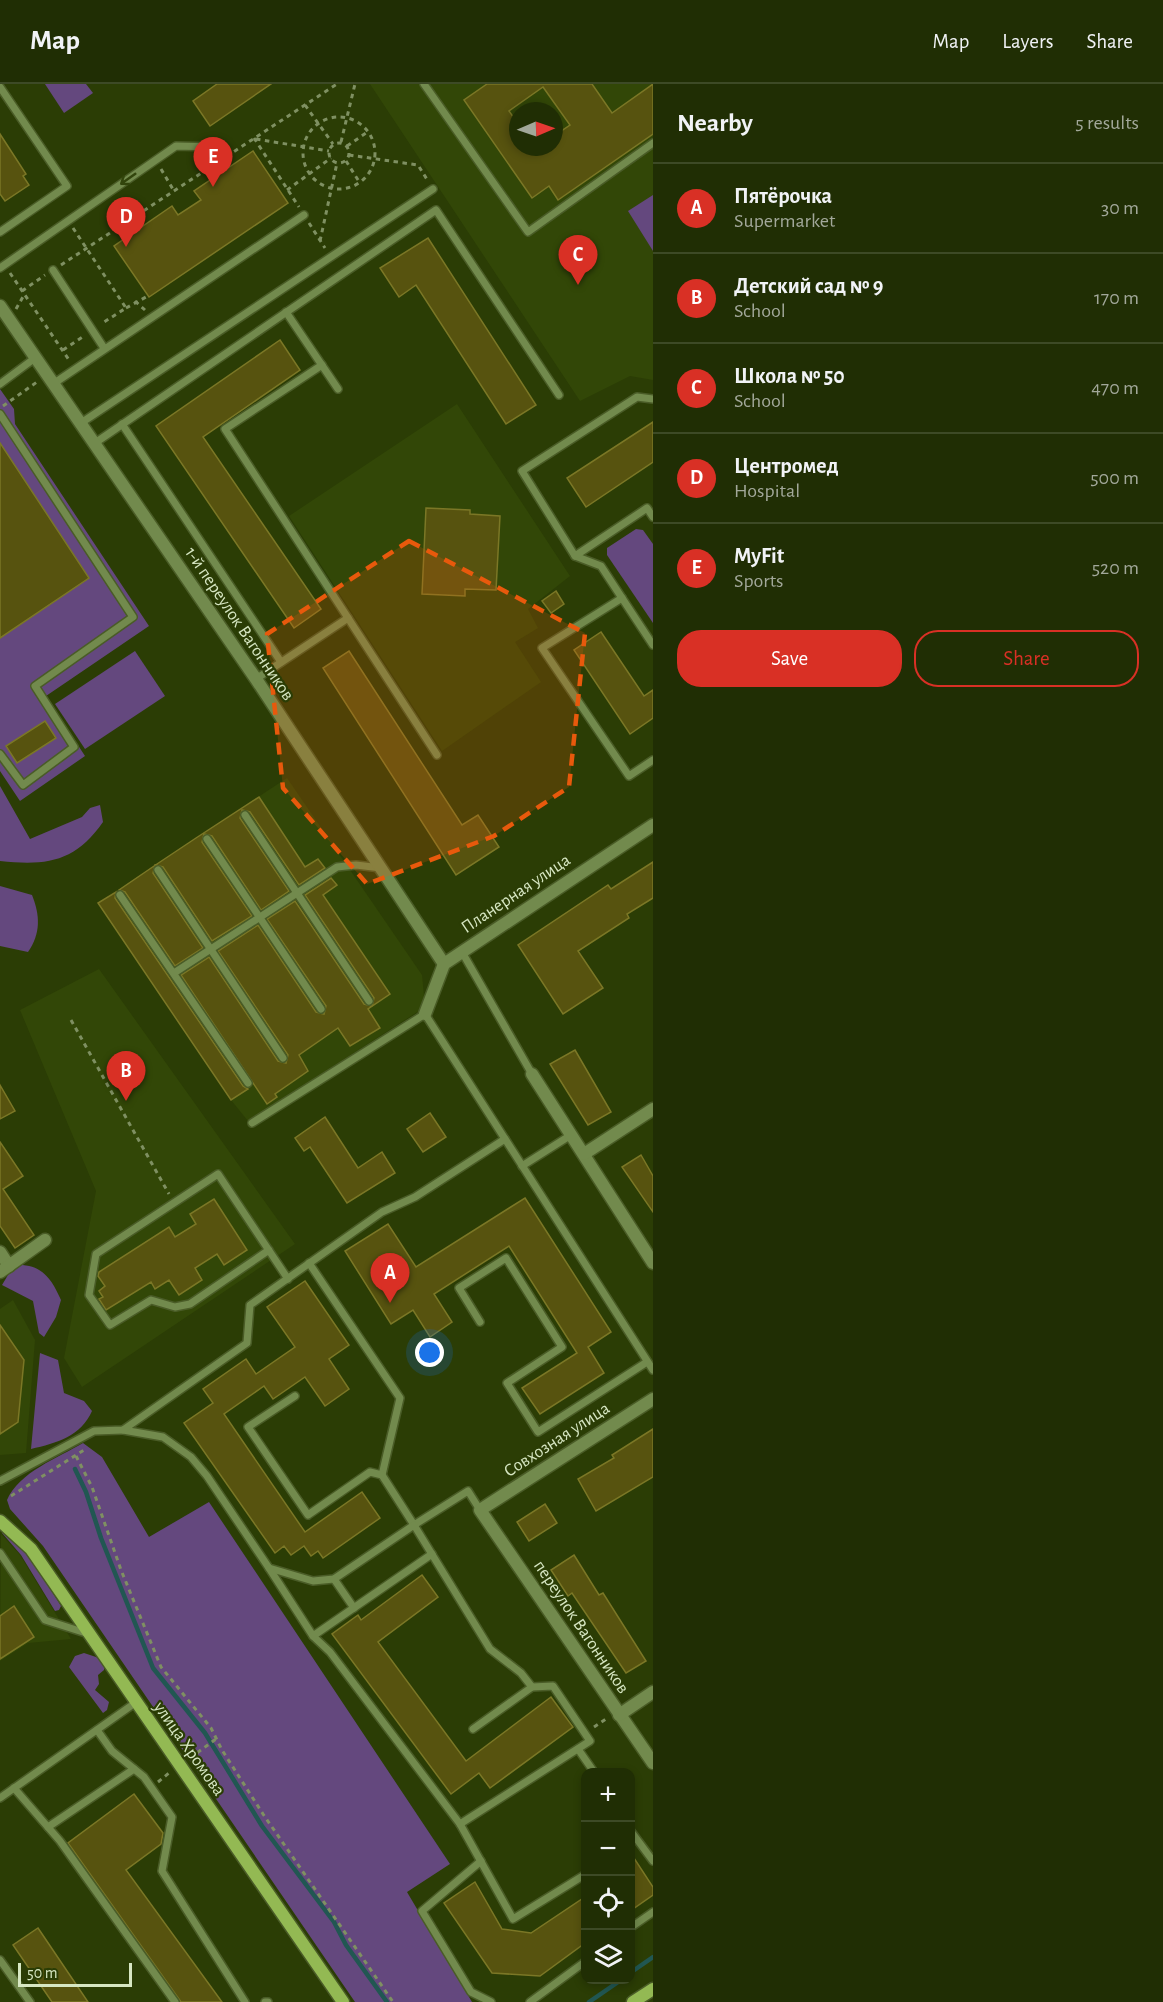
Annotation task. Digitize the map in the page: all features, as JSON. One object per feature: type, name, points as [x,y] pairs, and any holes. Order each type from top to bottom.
[{"type":"main road","name":"улица Хромова","points":[[0,1521],[31,1549],[343,2002]]},
{"type":"main road","points":[[633,2002],[653,1989]]},
{"type":"street","name":"1-й переулок Вагонников","points":[[0,306],[256,679],[444,964]]},
{"type":"street","name":"Планерная улица","points":[[444,964],[653,825]]},
{"type":"street","points":[[425,1014],[444,964]]},
{"type":"street","points":[[532,1074],[653,1263]]},
{"type":"street","points":[[584,1154],[653,1109]]},
{"type":"street","points":[[0,1252],[5,1269],[45,1240]]},
{"type":"street","name":"Совхозная улица","points":[[480,1510],[653,1399]]},
{"type":"street","name":"переулок Вагонников","points":[[480,1510],[653,1763]]},
{"type":"street","points":[[618,1713],[653,1692]]},
{"type":"lane","points":[[427,85],[528,232],[653,143]]},
{"type":"lane","points":[[0,87],[67,186],[0,232]]},
{"type":"lane","points":[[0,268],[176,146],[215,147]]},
{"type":"lane","points":[[81,423],[433,189]]},
{"type":"lane","points":[[95,443],[436,210],[559,395]]},
{"type":"lane","points":[[53,384],[304,215]]},
{"type":"lane","points":[[53,270],[104,348]]},
{"type":"lane","points":[[285,312],[339,389]]},
{"type":"lane","points":[[0,384],[35,358]]},
{"type":"lane","points":[[322,365],[225,429],[437,754]]},
{"type":"lane","points":[[653,399],[637,397],[522,471],[575,556],[601,566],[653,645]]},
{"type":"lane","points":[[0,414],[133,616],[34,686],[74,747],[23,785],[0,754]]},
{"type":"lane","points":[[122,424],[281,662]]},
{"type":"lane","points":[[575,556],[647,508],[653,517]]},
{"type":"lane","points":[[622,598],[542,648],[629,776],[653,760]]},
{"type":"lane","points":[[256,679],[348,618]]},
{"type":"lane","points":[[245,815],[369,1001]]},
{"type":"lane","points":[[207,839],[321,1009]]},
{"type":"lane","points":[[174,973],[337,867],[356,865],[381,868]]},
{"type":"lane","points":[[158,870],[283,1059]]},
{"type":"lane","points":[[120,895],[248,1083]]},
{"type":"lane","points":[[462,952],[532,1074]]},
{"type":"lane","points":[[252,1123],[425,1014],[653,1370]]},
{"type":"lane","points":[[522,1166],[571,1135]]},
{"type":"lane","points":[[123,1430],[247,1343],[250,1305],[382,1212],[416,1197],[505,1139]]},
{"type":"lane","points":[[269,1250],[190,1304],[176,1307],[151,1300],[110,1325],[89,1294],[96,1254],[218,1174],[269,1250],[288,1279]]},
{"type":"lane","points":[[480,1322],[459,1288],[506,1258],[562,1347],[507,1383],[538,1432],[648,1362]]},
{"type":"lane","points":[[309,1263],[400,1398],[382,1475]]},
{"type":"lane","points":[[295,1396],[248,1427],[308,1515],[370,1472],[382,1475],[490,1649],[521,1673],[532,1687]]},
{"type":"lane","points":[[0,1481],[94,1431],[123,1430],[163,1437],[191,1457],[207,1476],[313,1636],[330,1652],[460,1824],[513,1918],[582,1876]]},
{"type":"lane","points":[[269,1568],[313,1581],[334,1579],[468,1491],[480,1510]]},
{"type":"lane","points":[[0,1553],[45,1620],[88,1634]]},
{"type":"lane","points":[[313,1636],[432,1554]]},
{"type":"lane","points":[[334,1579],[354,1608]]},
{"type":"lane","points":[[460,1824],[590,1741],[553,1686],[532,1687],[473,1729]]},
{"type":"lane","points":[[0,1798],[135,1703]]},
{"type":"lane","points":[[96,1730],[112,1751],[144,1777],[172,1817],[162,1871],[245,2002]]},
{"type":"lane","points":[[578,1749],[591,1768]]},
{"type":"lane","points":[[48,1827],[134,1769]]},
{"type":"lane","points":[[14,1788],[48,1827],[113,1913],[175,2002]]},
{"type":"lane","points":[[635,1838],[653,1861]]},
{"type":"lane","points":[[481,1861],[422,1911],[471,1992],[491,2002]]},
{"type":"lane","points":[[635,1924],[653,1911]]},
{"type":"lane","points":[[0,1960],[30,2002]]},
{"type":"lane","points":[[530,2002],[581,1964]]},
{"type":"path","points":[[87,248],[338,84]]},
{"type":"path","points":[[341,142],[355,84]]},
{"type":"path","points":[[305,105],[333,144]]},
{"type":"path","points":[[332,117],[347,117],[359,122],[369,131],[375,144],[375,159],[370,172],[360,183],[346,189],[331,189],[319,183],[309,174],[303,161],[303,147],[308,134],[318,123],[332,117]]},
{"type":"path","points":[[347,146],[369,131]]},
{"type":"path","points":[[254,138],[329,151]]},
{"type":"path","points":[[254,138],[330,256]]},
{"type":"path","points":[[337,163],[331,158],[329,151],[333,144],[341,142],[347,146],[350,154]]},
{"type":"path","points":[[350,154],[418,165],[433,189]]},
{"type":"path","points":[[337,163],[346,161],[350,154]]},
{"type":"path","points":[[287,190],[331,158]]},
{"type":"path","points":[[155,160],[174,190]]},
{"type":"path","points":[[346,161],[360,183]]},
{"type":"path","points":[[320,241],[337,163]]},
{"type":"path","points":[[69,221],[126,308]]},
{"type":"path","points":[[15,309],[24,295]]},
{"type":"path","points":[[63,350],[146,297]]},
{"type":"path","points":[[71,1020],[174,1203]]},
{"type":"path","points":[[11,1496],[92,1445]]},
{"type":"path","points":[[76,1456],[92,1487],[161,1667],[211,1728],[263,1814],[393,2002]]},
{"type":"path","points":[[585,1732],[618,1713]]},
{"type":"path","points":[[188,1759],[217,1739]]},
{"type":"highlighted area","points":[[409,541],[585,633],[569,787],[494,836],[367,884],[283,788],[267,634]]},
{"type":"shaded area","points":[[45,84],[86,84],[93,93],[64,113]]},
{"type":"shaded area","points":[[370,84],[653,84],[653,380],[630,376],[580,401]]},
{"type":"shaded area","points":[[653,195],[653,251],[628,211]]},
{"type":"shaded area","points":[[0,389],[14,409],[15,424],[149,626],[46,696],[85,756],[20,801],[0,771]]},
{"type":"shaded area","points":[[457,404],[570,576],[528,609],[538,628],[515,642],[541,682],[442,751],[289,516]]},
{"type":"shaded area","points":[[636,529],[643,530],[653,544],[653,623],[607,555],[607,548]]},
{"type":"shaded area","points":[[135,651],[165,696],[85,749],[55,704]]},
{"type":"shaded area","points":[[287,778],[422,975],[425,1007],[248,1121],[231,1100],[98,903]]},
{"type":"shaded area","points":[[0,786],[30,839],[82,817],[90,808],[100,805],[103,822],[82,846],[59,858],[32,863],[0,861]]},
{"type":"shaded area","points":[[0,886],[32,895],[37,910],[38,924],[35,938],[28,952],[0,946]]},
{"type":"shaded area","points":[[99,969],[295,1244],[82,1387],[64,1358],[96,1191],[20,1010]]},
{"type":"shaded area","points":[[19,1265],[34,1268],[46,1275],[61,1300],[56,1317],[44,1337],[39,1333],[33,1301],[2,1285],[11,1270]]},
{"type":"shaded area","points":[[13,1300],[35,1340],[26,1453],[0,1455],[0,1309]]},
{"type":"shaded area","points":[[40,1353],[58,1360],[64,1393],[84,1401],[92,1411],[81,1427],[67,1437],[31,1449]]},
{"type":"shaded area","points":[[83,1443],[102,1457],[149,1537],[209,1502],[450,1864],[407,1892],[472,2002],[355,2002],[43,1546],[10,1509],[7,1500],[20,1481]]},
{"type":"shaded area","points":[[2,1529],[24,1548],[61,1606],[59,1610],[55,1611],[21,1555],[2,1533]]},
{"type":"shaded area","points":[[1,1534],[20,1555],[71,1639],[28,1643],[0,1661]]},
{"type":"shaded area","points":[[84,1653],[105,1663],[104,1670],[98,1675],[99,1684],[95,1690],[109,1702],[107,1710],[103,1713],[69,1667],[75,1656]]},
{"type":"building","points":[[217,84],[271,84],[210,126],[193,101]]},
{"type":"building","points":[[487,84],[592,84],[612,113],[653,84],[653,134],[558,200],[549,186],[532,198],[464,100]]},
{"type":"building","points":[[0,134],[26,174],[23,176],[29,185],[5,201],[0,194]]},
{"type":"building","points":[[253,151],[288,203],[149,297],[114,246],[172,206],[178,215],[201,200],[194,191]]},
{"type":"building","points":[[428,238],[536,405],[506,424],[416,285],[399,297],[380,268]]},
{"type":"building","points":[[280,340],[300,370],[203,437],[321,609],[294,628],[156,426]]},
{"type":"building","points":[[653,422],[653,462],[586,507],[567,478]]},
{"type":"building","points":[[0,443],[89,578],[0,638]]},
{"type":"building","points":[[426,508],[470,510],[470,514],[500,516],[496,590],[465,589],[465,596],[422,594]]},
{"type":"building","points":[[556,591],[564,604],[551,613],[542,601]]},
{"type":"building","points":[[601,632],[644,696],[653,690],[653,718],[630,734],[574,650]]},
{"type":"building","points":[[349,651],[462,825],[478,815],[499,847],[456,875],[323,668]]},
{"type":"building","points":[[45,721],[56,738],[17,763],[6,746]]},
{"type":"building","points":[[259,797],[305,867],[318,859],[325,868],[299,885],[250,812],[242,810],[240,818],[289,891],[261,910],[212,836],[204,834],[202,842],[252,916],[212,941],[163,867],[155,865]]},
{"type":"building","points":[[653,862],[653,898],[627,914],[629,918],[578,951],[603,988],[563,1014],[518,945],[608,885],[611,889]]},
{"type":"building","points":[[155,865],[153,873],[203,948],[175,966],[125,892],[119,890]]},
{"type":"building","points":[[331,878],[337,885],[323,895],[390,994],[368,1009],[380,1028],[350,1046],[338,1028],[299,1055],[308,1071],[275,1094],[277,1097],[267,1104],[181,975],[209,957],[278,1061],[286,1063],[288,1055],[218,951],[258,925],[316,1012],[324,1014],[326,1006],[267,919],[295,901],[364,1004],[372,1006],[374,998],[305,895]]},
{"type":"building","points":[[116,892],[115,898],[243,1086],[248,1089],[231,1100],[98,903]]},
{"type":"building","points":[[575,1050],[611,1112],[588,1125],[550,1064]]},
{"type":"building","points":[[0,1085],[15,1111],[0,1119]]},
{"type":"building","points":[[430,1113],[446,1137],[423,1152],[407,1129]]},
{"type":"building","points":[[325,1117],[358,1168],[382,1152],[395,1173],[347,1203],[310,1147],[304,1151],[295,1138]]},
{"type":"building","points":[[0,1142],[23,1176],[3,1189],[34,1235],[15,1248],[0,1226]]},
{"type":"building","points":[[641,1155],[653,1176],[653,1212],[622,1167]]},
{"type":"building","points":[[525,1198],[611,1332],[588,1347],[604,1373],[540,1414],[522,1388],[577,1353],[509,1246],[434,1294],[452,1322],[430,1337],[413,1310],[391,1324],[345,1251],[388,1224],[416,1267]]},
{"type":"building","points":[[214,1199],[247,1250],[224,1265],[217,1254],[195,1268],[202,1280],[179,1295],[169,1280],[155,1289],[151,1282],[106,1310],[99,1299],[103,1297],[99,1291],[105,1286],[98,1276],[99,1272],[169,1227],[175,1237],[196,1224],[190,1214]]},
{"type":"building","points":[[305,1281],[349,1345],[329,1359],[349,1389],[325,1406],[305,1377],[273,1399],[264,1386],[224,1414],[305,1532],[362,1492],[380,1518],[323,1558],[318,1551],[311,1556],[304,1546],[291,1555],[284,1546],[275,1553],[184,1423],[213,1403],[203,1389],[246,1359],[256,1374],[295,1347],[267,1307]]},
{"type":"building","points":[[0,1325],[24,1360],[18,1422],[0,1434]]},
{"type":"building","points":[[653,1429],[653,1477],[596,1511],[578,1479],[614,1458],[612,1455]]},
{"type":"building","points":[[545,1504],[557,1523],[529,1541],[517,1522]]},
{"type":"building","points":[[574,1555],[599,1595],[603,1593],[646,1661],[626,1673],[572,1593],[568,1596],[551,1570]]},
{"type":"building","points":[[422,1575],[438,1597],[378,1642],[466,1761],[551,1697],[573,1727],[490,1788],[479,1773],[451,1794],[332,1634],[358,1615],[361,1620]]},
{"type":"building","points":[[14,1606],[34,1637],[0,1659],[0,1616]]},
{"type":"building","points":[[134,1794],[163,1833],[161,1844],[126,1870],[222,2002],[181,2002],[68,1843]]},
{"type":"building","points":[[635,1860],[653,1887],[653,1895],[635,1908]]},
{"type":"building","points":[[475,1882],[502,1929],[531,1933],[581,1900],[581,1946],[540,1976],[492,1973],[444,1903]]},
{"type":"building","points":[[38,1928],[88,2002],[52,2002],[13,1945]]},
{"type":"waterway","points":[[75,1469],[86,1492],[101,1538],[153,1668],[205,1733],[262,1826],[334,1922],[346,1945],[387,2002]]},
{"type":"waterway","points":[[635,1970],[653,1957]]},
{"type":"waterway","points":[[589,2002],[615,1984]]},
{"type":"place","name":"MyFit","points":[[213,187]]},
{"type":"place","name":"Центромед","points":[[126,247]]},
{"type":"place","name":"Школа № 50","points":[[578,285]]},
{"type":"place","name":"Детский сад № 9","points":[[126,1101]]},
{"type":"place","name":"Пятёрочка","points":[[390,1303]]}]
